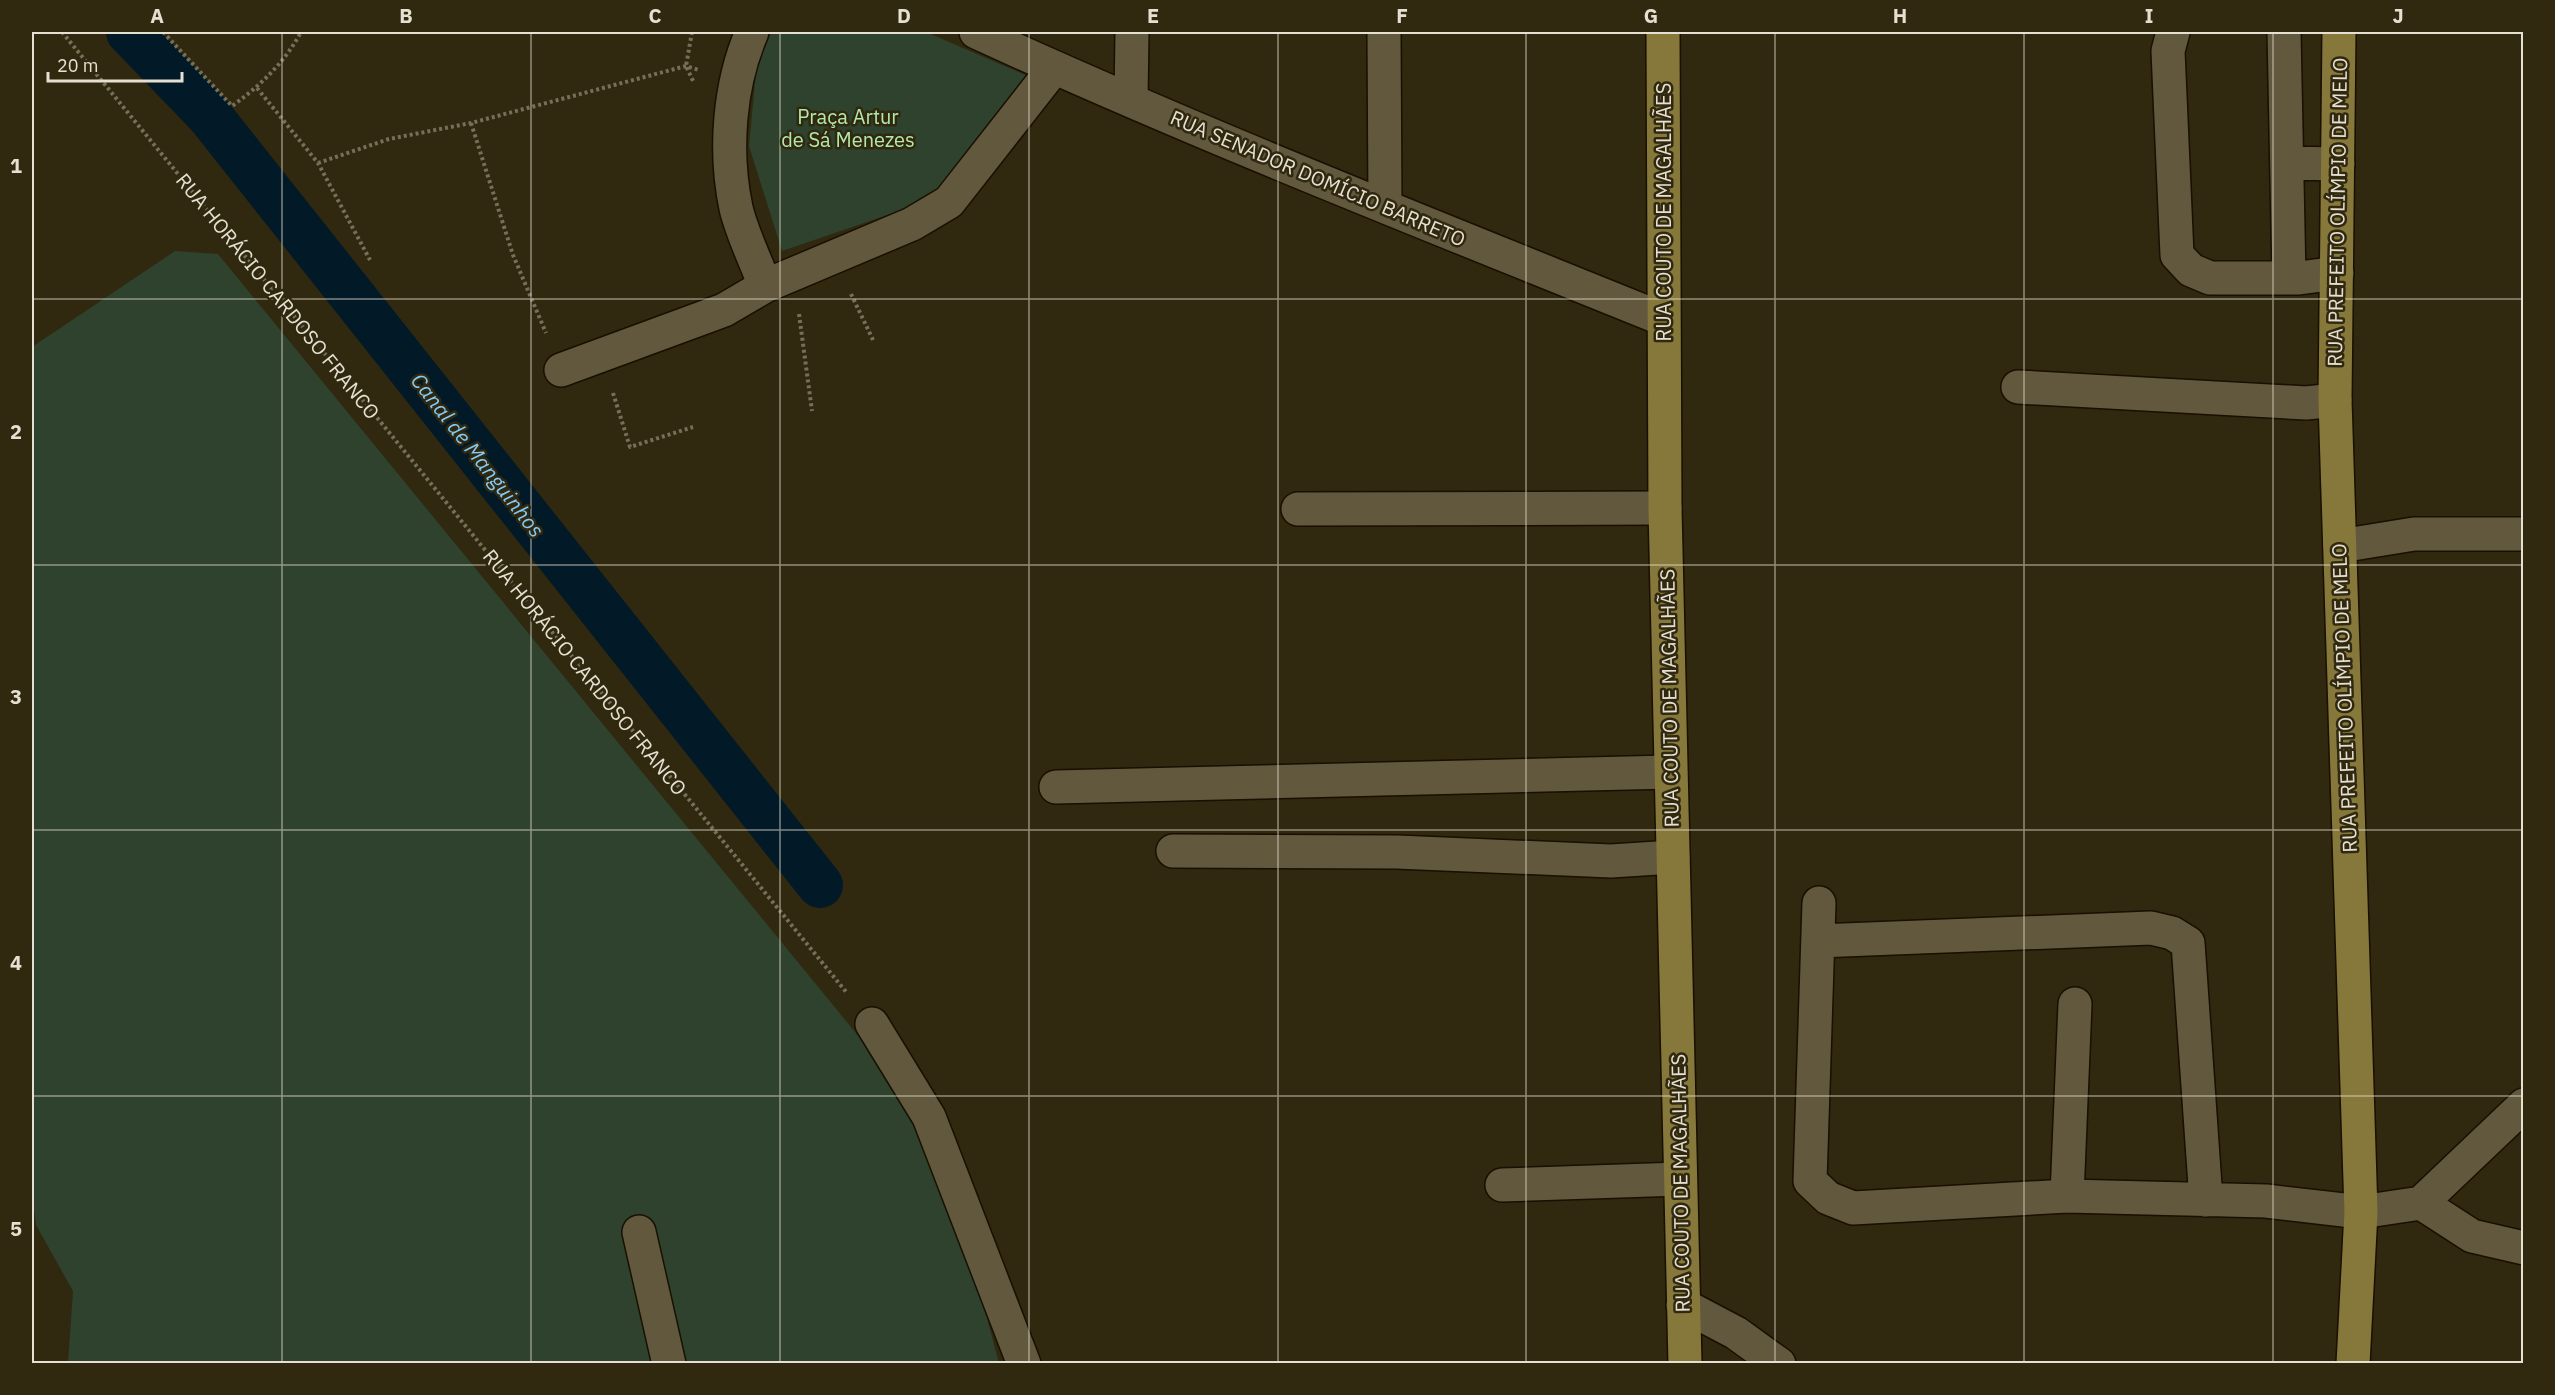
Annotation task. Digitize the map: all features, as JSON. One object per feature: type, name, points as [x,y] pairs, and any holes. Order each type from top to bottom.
[{"type":"main road","name":"RUA COUTO DE MAGALHÃES","points":[[1662,32],[1662,319],[1665,508],[1685,1364]]},
{"type":"main road","name":"RUA PREFEITO OLÍMPIO DE MELO","points":[[2339,32],[2336,400],[2361,1212],[2353,1364]]},
{"type":"street","points":[[752,32],[736,83],[729,157],[736,210],[778,280]]},
{"type":"street","name":"RUA SENADOR DOMÍCIO BARRETO","points":[[975,32],[1054,68],[1662,319]]},
{"type":"street","points":[[1131,100],[1132,32]]},
{"type":"street","points":[[1384,32],[1386,206]]},
{"type":"street","points":[[2173,32],[2168,51],[2177,255],[2192,270],[2210,278],[2289,278],[2337,273]]},
{"type":"street","points":[[2284,32],[2289,278]]},
{"type":"street","points":[[561,370],[724,310],[778,280],[912,224],[949,202],[1054,68]]},
{"type":"street","points":[[2287,163],[2338,164]]},
{"type":"street","points":[[2018,387],[2306,403],[2336,400]]},
{"type":"street","points":[[1298,509],[1665,508]]},
{"type":"street","points":[[2340,546],[2414,534],[2523,534]]},
{"type":"street","points":[[1056,787],[1670,772]]},
{"type":"street","points":[[1173,851],[1397,852],[1611,861],[1672,857]]},
{"type":"street","points":[[1820,903],[1810,1181],[1828,1198],[1853,1208],[2067,1196],[2266,1201],[2361,1212],[2421,1203],[2523,1105]]},
{"type":"street","points":[[1818,941],[2151,928],[2172,933],[2188,943],[2206,1200]]},
{"type":"street","points":[[2067,1196],[2075,1004]]},
{"type":"street","points":[[872,1024],[929,1117],[1024,1364]]},
{"type":"street","points":[[1502,1185],[1680,1179]]},
{"type":"street","points":[[2421,1203],[2472,1236],[2523,1248]]},
{"type":"street","points":[[639,1232],[669,1364]]},
{"type":"street","points":[[1683,1305],[1736,1333],[1779,1364]]},
{"type":"path","name":"RUA HORÁCIO CARDOSO FRANCO","points":[[62,32],[872,1024]]},
{"type":"path","points":[[164,32],[232,106],[257,88],[292,48],[301,32]]},
{"type":"path","points":[[318,163],[389,139],[471,123],[686,66],[736,83]]},
{"type":"path","points":[[257,88],[318,163],[370,260]]},
{"type":"path","points":[[471,123],[513,255],[561,370]]},
{"type":"path","points":[[834,258],[874,342]]},
{"type":"path","points":[[778,280],[804,339],[813,411]]},
{"type":"path","points":[[601,356],[630,447],[693,427]]},
{"type":"green space","name":"Praça Artur de Sá Menezes","points":[[767,32],[926,32],[1035,79],[946,195],[782,251],[749,146],[757,62]]},
{"type":"green space","points":[[175,251],[218,254],[896,1082],[945,1161],[999,1363],[68,1363],[73,1291],[36,1225],[32,1193],[32,347]]},
{"type":"waterway","name":"Canal de Manguinhos","points":[[129,32],[209,115],[820,885]]}]
